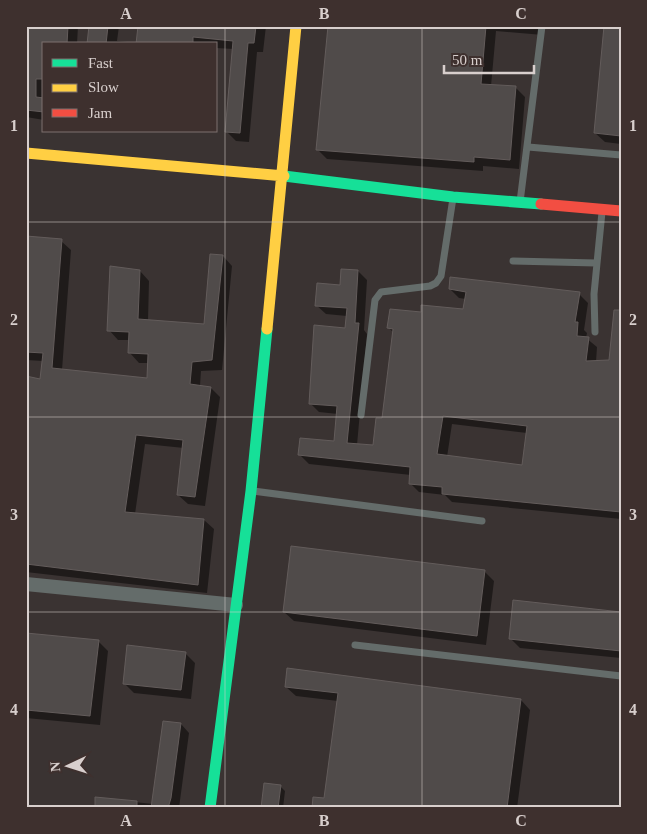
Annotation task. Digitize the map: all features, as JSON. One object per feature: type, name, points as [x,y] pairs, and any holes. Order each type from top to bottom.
[{"type":"street","points":[[210,808],[250,491],[296,26]]},
{"type":"street","points":[[26,153],[161,167],[280,176],[453,197],[621,211]]},
{"type":"street","points":[[26,584],[236,605]]},
{"type":"lane","points":[[520,202],[542,26]]},
{"type":"lane","points":[[528,147],[621,155]]},
{"type":"lane","points":[[361,415],[375,300],[381,292],[430,286],[436,283],[440,276],[453,197]]},
{"type":"lane","points":[[595,332],[596,263],[602,209]]},
{"type":"lane","points":[[513,261],[596,263]]},
{"type":"lane","points":[[250,491],[482,521]]},
{"type":"lane","points":[[355,645],[621,676]]},
{"type":"building","points":[[26,26],[68,26],[67,42],[42,42],[42,79],[36,79],[36,97],[42,98],[42,112],[26,110]]},
{"type":"building","points":[[89,26],[108,26],[106,42],[87,42]]},
{"type":"building","points":[[138,26],[256,26],[254,43],[248,43],[240,133],[225,132],[233,41],[193,37],[193,42],[136,42]]},
{"type":"building","points":[[328,26],[486,26],[481,84],[516,86],[510,160],[474,157],[474,162],[316,150]]},
{"type":"building","points":[[604,26],[621,26],[621,136],[594,133]]},
{"type":"building","points":[[26,236],[62,239],[52,368],[147,378],[148,354],[128,353],[129,332],[107,331],[110,266],[140,270],[138,319],[204,324],[210,254],[223,255],[212,360],[192,362],[190,384],[211,387],[195,497],[177,495],[183,440],[136,435],[125,512],[204,519],[198,585],[26,564],[26,376],[40,379],[43,353],[26,352]]},
{"type":"building","points":[[341,269],[358,270],[355,323],[359,323],[347,443],[373,445],[376,418],[382,418],[393,329],[387,328],[390,309],[421,312],[421,305],[463,309],[466,292],[449,289],[450,277],[580,292],[575,322],[578,322],[577,336],[589,337],[586,361],[609,360],[614,310],[621,310],[621,512],[442,494],[442,487],[409,484],[410,467],[298,455],[300,438],[334,441],[337,406],[309,404],[314,325],[345,328],[347,308],[315,306],[317,283],[340,285]],"holes":[[[443,416],[527,426],[522,465],[437,454]]]},
{"type":"building","points":[[291,546],[485,570],[477,636],[283,612]]},
{"type":"building","points":[[513,600],[621,612],[621,651],[509,639]]},
{"type":"building","points":[[26,633],[99,640],[90,716],[26,710]]},
{"type":"building","points":[[127,645],[186,652],[181,690],[123,684]]},
{"type":"building","points":[[287,668],[521,699],[507,808],[312,808],[313,797],[324,798],[338,693],[285,687]]},
{"type":"building","points":[[163,721],[181,723],[171,798],[168,808],[151,808]]},
{"type":"building","points":[[264,783],[281,785],[278,808],[261,808]]},
{"type":"building","points":[[95,797],[137,801],[137,808],[95,808]]},
{"type":"traffic: fast","points":[[284,176],[453,197],[541,204]]},
{"type":"traffic: fast","points":[[210,808],[251,491],[267,329]]},
{"type":"traffic: slow","points":[[267,329],[296,26]]},
{"type":"traffic: slow","points":[[26,153],[284,176]]},
{"type":"traffic: jam","points":[[541,204],[621,211]]}]
